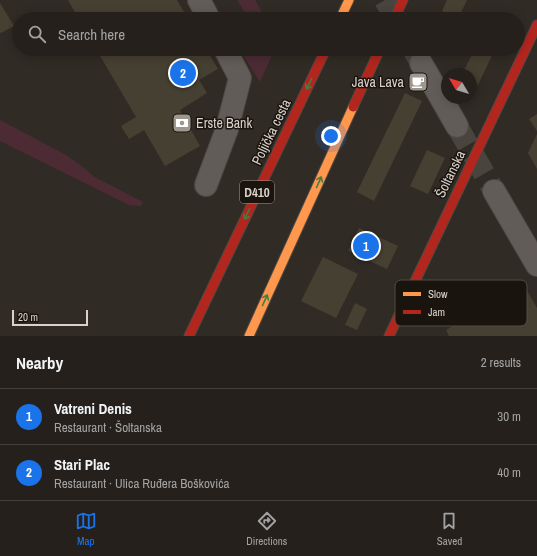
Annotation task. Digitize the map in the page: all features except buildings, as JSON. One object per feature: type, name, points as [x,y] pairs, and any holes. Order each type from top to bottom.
[{"type":"main road","points":[[343,12],[349,0]]},
{"type":"main road","points":[[397,12],[403,0]]},
{"type":"main road","name":"Šoltanska","points":[[525,50],[537,25]]},
{"type":"main road","name":"Poljička cesta","points":[[188,336],[323,56]]},
{"type":"main road","points":[[249,336],[377,56]]},
{"type":"main road","name":"Šoltanska","points":[[416,280],[522,56]]},
{"type":"main road","name":"Šoltanska","points":[[389,336],[395,323]]},
{"type":"street","points":[[199,0],[205,12]]},
{"type":"street","points":[[206,185],[227,129],[240,78],[229,56]]},
{"type":"street","points":[[421,64],[457,126]]},
{"type":"street","points":[[494,190],[537,265]]},
{"type":"shaded area","points":[[237,0],[255,0],[262,12],[245,12]]},
{"type":"shaded area","points":[[243,56],[272,56],[260,82]]},
{"type":"shaded area","points":[[0,120],[66,155],[93,176],[143,202],[141,206],[129,205],[0,141]]},
{"type":"tunnel","points":[[385,0],[392,12]]},
{"type":"tunnel","points":[[417,56],[421,63]]},
{"type":"tunnel","points":[[457,126],[494,191]]},
{"type":"traffic: slow","points":[[343,12],[349,0]]},
{"type":"traffic: slow","points":[[249,336],[353,107]]},
{"type":"traffic: jam","points":[[397,12],[403,0]]},
{"type":"traffic: jam","points":[[525,50],[537,25]]},
{"type":"traffic: jam","points":[[189,336],[323,56]]},
{"type":"traffic: jam","points":[[353,107],[377,56]]},
{"type":"traffic: jam","points":[[416,280],[522,56]]},
{"type":"traffic: jam","points":[[389,336],[395,323]]},
{"type":"place","name":"Stari Plac","points":[[183,73]]},
{"type":"place","name":"Java Lava","points":[[418,82]]},
{"type":"place","name":"Erste Bank","points":[[182,123]]},
{"type":"place","name":"Vatreni Denis","points":[[366,246]]}]
